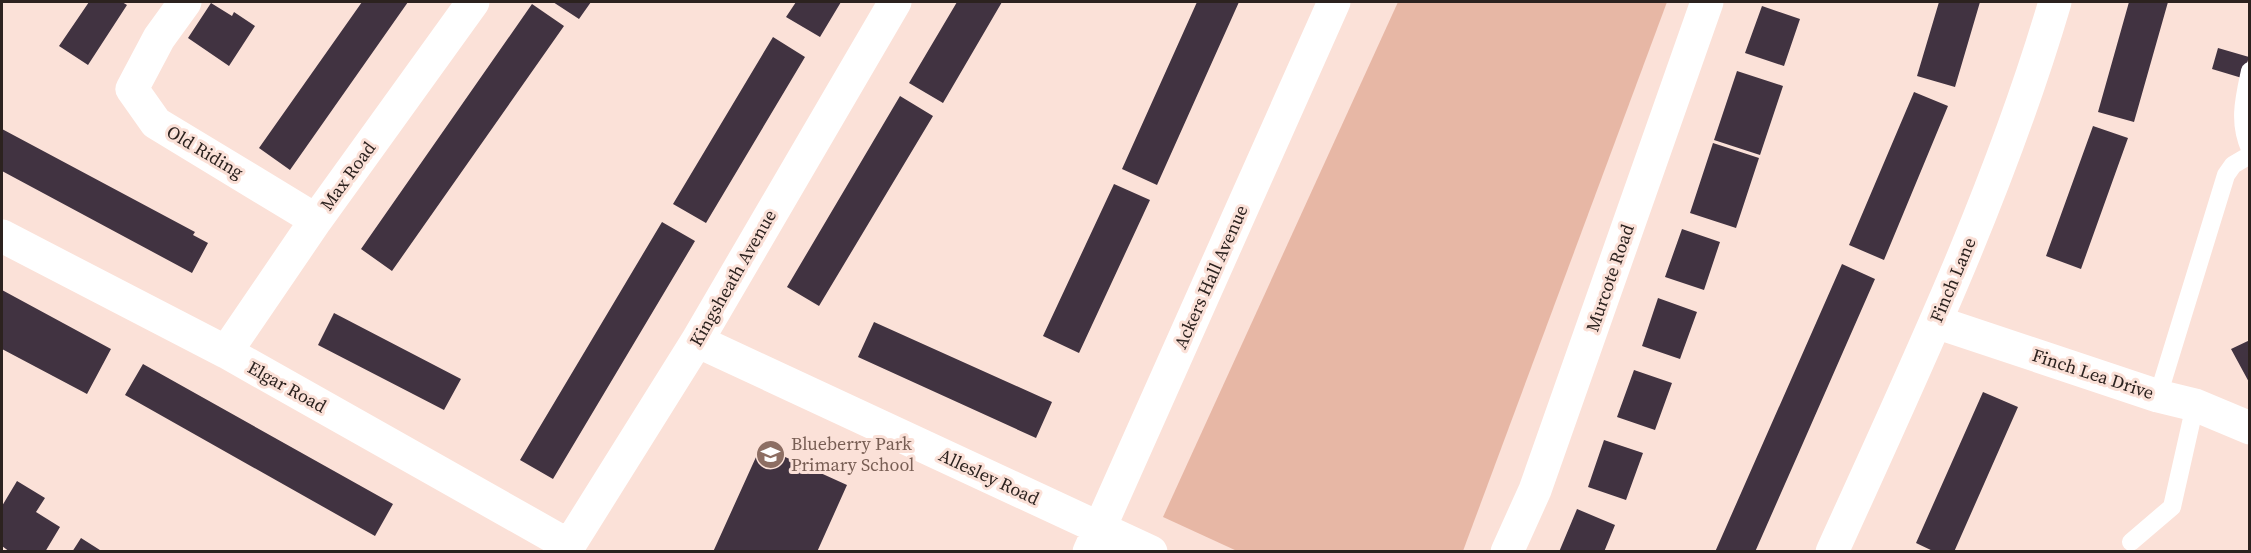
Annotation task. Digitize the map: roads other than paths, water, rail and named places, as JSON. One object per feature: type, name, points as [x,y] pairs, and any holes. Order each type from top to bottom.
[{"type":"street","name":"Old Riding","points":[[185,2],[159,38],[132,88],[156,123],[316,220]]},
{"type":"street","name":"Max Road","points":[[226,352],[316,220],[474,2]]},
{"type":"street","name":"Kingsheath Avenue","points":[[567,548],[697,340],[896,2]]},
{"type":"street","name":"Ackers Hall Avenue","points":[[1094,540],[1334,2]]},
{"type":"street","name":"Murcote Road","points":[[1507,552],[1535,490],[1707,2]]},
{"type":"street","name":"Finch Lane","points":[[1832,552],[1936,322],[2004,157],[2055,2]]},
{"type":"street","name":"Elgar Road","points":[[2,236],[226,352],[567,548]]},
{"type":"street","name":"Finch Lea Drive","points":[[1936,322],[2158,396],[2195,405],[2250,428]]},
{"type":"street","name":"Allesley Road","points":[[697,340],[1094,540],[1151,552]]},
{"type":"lane","points":[[2250,71],[2241,113],[2245,140],[2250,150]]},
{"type":"lane","points":[[2158,396],[2226,175],[2233,165],[2250,155]]},
{"type":"lane","points":[[2131,542],[2172,507],[2195,405]]},
{"type":"place","name":"Blueberry Park Primary School","points":[[770,454]]}]
